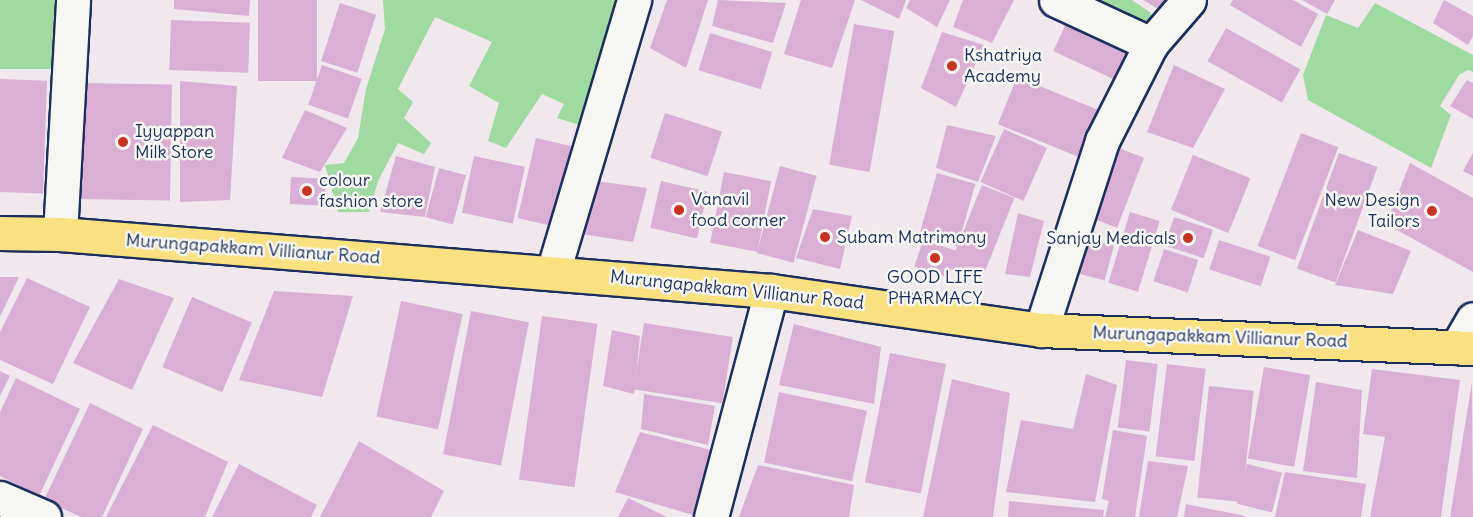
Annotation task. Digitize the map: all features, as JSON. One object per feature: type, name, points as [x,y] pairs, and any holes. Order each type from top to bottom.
[{"type":"main road","name":"Murungapakkam Villianur Road","points":[[0,233],[60,234],[771,291],[1041,330],[1465,347]]},
{"type":"street","points":[[60,234],[73,0]]},
{"type":"street","points":[[553,272],[634,0]]},
{"type":"street","points":[[1056,0],[1151,44]]},
{"type":"street","points":[[1041,330],[1102,141],[1151,44],[1189,0]]},
{"type":"street","points":[[711,517],[771,291]]},
{"type":"street","points":[[1465,347],[1473,319]]},
{"type":"street","points":[[0,498],[44,517]]},
{"type":"green space","points":[[0,0],[65,0],[65,69],[0,69]]},
{"type":"green space","points":[[383,0],[629,0],[589,128],[557,118],[564,104],[542,94],[506,148],[488,141],[499,103],[469,86],[492,42],[435,17],[398,89],[413,102],[404,118],[431,143],[424,154],[398,143],[378,181],[369,212],[338,212],[325,165],[344,163],[358,138],[366,89],[385,29]]},
{"type":"green space","points":[[1074,0],[1132,0],[1151,13],[1149,37]]},
{"type":"green space","points":[[1375,3],[1473,55],[1473,72],[1468,70],[1459,75],[1440,106],[1451,115],[1431,168],[1308,100],[1303,75],[1326,15],[1358,28]]},
{"type":"building","points":[[174,0],[250,0],[249,16],[174,9]]},
{"type":"building","points":[[258,0],[317,0],[317,81],[258,81]]},
{"type":"building","points":[[667,0],[708,0],[686,68],[650,48]]},
{"type":"building","points":[[718,0],[786,3],[773,43],[712,26]]},
{"type":"building","points":[[801,0],[855,0],[832,68],[784,54]]},
{"type":"building","points":[[861,0],[906,0],[899,19]]},
{"type":"building","points":[[910,0],[950,0],[937,27],[906,8]]},
{"type":"building","points":[[963,0],[1014,0],[992,43],[953,27]]},
{"type":"building","points":[[1143,0],[1174,0],[1167,14]]},
{"type":"building","points":[[1233,0],[1293,0],[1318,14],[1301,47],[1230,5]]},
{"type":"building","points":[[1302,0],[1335,0],[1327,14]]},
{"type":"building","points":[[1444,0],[1473,16],[1473,36],[1468,45],[1433,23]]},
{"type":"building","points":[[340,3],[376,15],[357,73],[321,61]]},
{"type":"building","points":[[1071,13],[1139,45],[1121,83],[1053,51]]},
{"type":"building","points":[[171,20],[250,23],[248,73],[169,70]]},
{"type":"building","points":[[854,24],[894,31],[870,172],[829,165]]},
{"type":"building","points":[[1226,28],[1300,69],[1282,102],[1208,61]]},
{"type":"building","name":"Kshatriya Academy","points":[[942,32],[984,45],[956,107],[921,88]]},
{"type":"building","points":[[710,33],[772,52],[761,89],[699,70]]},
{"type":"building","points":[[322,65],[362,79],[348,118],[308,105]]},
{"type":"building","points":[[1174,65],[1225,89],[1193,148],[1147,132]]},
{"type":"building","points":[[1017,77],[1104,112],[1085,159],[998,124]]},
{"type":"building","points":[[0,79],[47,81],[43,194],[0,192]]},
{"type":"building","points":[[1467,80],[1473,83],[1473,119],[1450,106]]},
{"type":"building","points":[[180,81],[237,86],[230,200],[180,202]]},
{"type":"building","name":"Iyyappan Milk Store","points":[[79,83],[172,85],[170,201],[77,199]]},
{"type":"building","points":[[305,110],[347,128],[320,172],[282,158]]},
{"type":"building","points":[[665,113],[722,132],[708,176],[650,158]]},
{"type":"building","points":[[947,125],[996,136],[978,182],[936,168]]},
{"type":"building","points":[[1004,129],[1047,148],[1023,201],[980,182]]},
{"type":"building","points":[[1301,133],[1338,147],[1295,260],[1258,246]]},
{"type":"building","points":[[536,138],[584,149],[565,229],[518,218]]},
{"type":"building","points":[[1116,147],[1144,158],[1117,228],[1089,217]]},
{"type":"building","points":[[1339,153],[1378,167],[1335,283],[1297,269]]},
{"type":"building","points":[[1473,153],[1473,176],[1463,171]]},
{"type":"building","points":[[1193,155],[1250,178],[1228,233],[1171,210]]},
{"type":"building","points":[[396,156],[435,167],[425,217],[380,212]]},
{"type":"building","points":[[474,156],[525,167],[513,224],[462,213]]},
{"type":"building","name":"New Design Tailors","points":[[1410,163],[1473,198],[1473,272],[1386,224]]},
{"type":"building","points":[[780,166],[817,176],[793,263],[757,253]]},
{"type":"building","points":[[439,168],[466,175],[453,225],[426,217]]},
{"type":"building","points":[[724,172],[771,181],[757,252],[710,243]]},
{"type":"building","points":[[937,173],[975,184],[958,247],[919,235]]},
{"type":"building","name":"colour fashion store","points":[[291,177],[326,179],[325,206],[290,204]]},
{"type":"building","points":[[595,181],[647,188],[633,242],[582,234]]},
{"type":"building","name":"Vanavil food corner","points":[[661,181],[708,192],[697,239],[650,228]]},
{"type":"building","points":[[982,185],[1014,198],[981,281],[949,268]]},
{"type":"building","name":"Subam Matrimony","points":[[813,209],[852,216],[840,269],[796,258]]},
{"type":"building","points":[[1130,212],[1160,221],[1138,292],[1108,283]]},
{"type":"building","points":[[1018,213],[1044,221],[1030,277],[1005,274]]},
{"type":"building","name":"Sanjay Medicals","points":[[1174,217],[1213,230],[1204,258],[1165,246]]},
{"type":"building","points":[[1358,230],[1411,251],[1393,294],[1335,285]]},
{"type":"building","points":[[1085,238],[1114,246],[1105,281],[1076,273]]},
{"type":"building","name":"GOOD LIFE PHARMACY","points":[[923,240],[957,251],[949,278],[914,267]]},
{"type":"building","points":[[1219,240],[1270,257],[1261,286],[1209,269]]},
{"type":"building","points":[[1164,249],[1198,260],[1188,292],[1153,281]]},
{"type":"building","points":[[0,277],[19,277],[0,317]]},
{"type":"building","points":[[27,278],[90,307],[53,384],[0,360],[0,332]]},
{"type":"building","points":[[119,279],[174,298],[132,390],[73,363]]},
{"type":"building","points":[[274,291],[353,296],[322,397],[239,380]]},
{"type":"building","points":[[192,297],[252,322],[222,392],[162,367]]},
{"type":"building","points":[[401,301],[463,314],[438,430],[376,416]]},
{"type":"building","points":[[471,311],[529,322],[501,466],[443,454]]},
{"type":"building","points":[[542,316],[597,324],[574,487],[519,479]]},
{"type":"building","points":[[644,323],[733,337],[722,403],[634,389]]},
{"type":"building","points":[[794,324],[881,347],[874,404],[779,385]]},
{"type":"building","points":[[612,330],[640,336],[634,394],[603,386]]},
{"type":"building","points":[[890,353],[946,364],[921,493],[865,483]]},
{"type":"building","points":[[1126,360],[1158,364],[1149,431],[1118,427]]},
{"type":"building","points":[[1167,364],[1206,369],[1194,461],[1156,456]]},
{"type":"building","points":[[1264,367],[1310,375],[1294,467],[1248,459]]},
{"type":"building","points":[[1372,369],[1460,380],[1441,517],[1370,517],[1385,437],[1363,434]]},
{"type":"building","points":[[0,371],[10,376],[0,396]]},
{"type":"building","points":[[1086,374],[1117,385],[1095,502],[1006,492],[1021,420],[1073,429]]},
{"type":"building","points":[[16,378],[80,409],[39,496],[0,476],[0,412]]},
{"type":"building","points":[[952,379],[1010,393],[993,517],[923,517]]},
{"type":"building","points":[[1316,382],[1362,390],[1357,478],[1303,471]]},
{"type":"building","points":[[1472,382],[1473,517],[1450,517]]},
{"type":"building","points":[[1209,386],[1254,391],[1242,502],[1197,497]]},
{"type":"building","points":[[779,392],[867,411],[852,481],[764,462]]},
{"type":"building","points":[[644,394],[715,406],[708,445],[641,429]]},
{"type":"building","points":[[90,403],[143,429],[102,517],[81,517],[44,500]]},
{"type":"building","points":[[153,425],[228,462],[205,517],[106,517]]},
{"type":"building","points":[[1113,430],[1147,436],[1135,517],[1105,517],[1109,501],[1102,499]]},
{"type":"building","points":[[640,432],[711,450],[693,515],[615,492]]},
{"type":"building","points":[[359,441],[444,491],[431,517],[320,517]]},
{"type":"building","points":[[1148,461],[1188,466],[1177,517],[1139,517]]},
{"type":"building","points":[[239,464],[317,505],[311,517],[212,517]]},
{"type":"building","points":[[1247,464],[1282,473],[1272,512],[1237,504]]},
{"type":"building","points":[[758,465],[854,485],[849,517],[739,517]]},
{"type":"building","points":[[1285,472],[1366,484],[1361,517],[1275,517]]},
{"type":"building","points":[[628,498],[667,517],[618,517]]},
{"type":"building","points":[[1009,501],[1104,510],[1103,517],[1008,517]]},
{"type":"building","points":[[1186,504],[1245,516],[1245,517],[1184,517]]},
{"type":"place","name":"Kshatriya Academy","points":[[952,66]]},
{"type":"place","name":"Iyyappan Milk Store","points":[[123,142]]},
{"type":"place","name":"colour fashion store","points":[[307,191]]},
{"type":"place","name":"Vanavil food corner","points":[[679,210]]},
{"type":"place","name":"New Design Tailors","points":[[1432,211]]},
{"type":"place","name":"Subam Matrimony","points":[[825,237]]},
{"type":"place","name":"Sanjay Medicals","points":[[1188,238]]},
{"type":"place","name":"GOOD LIFE PHARMACY","points":[[935,258]]}]
